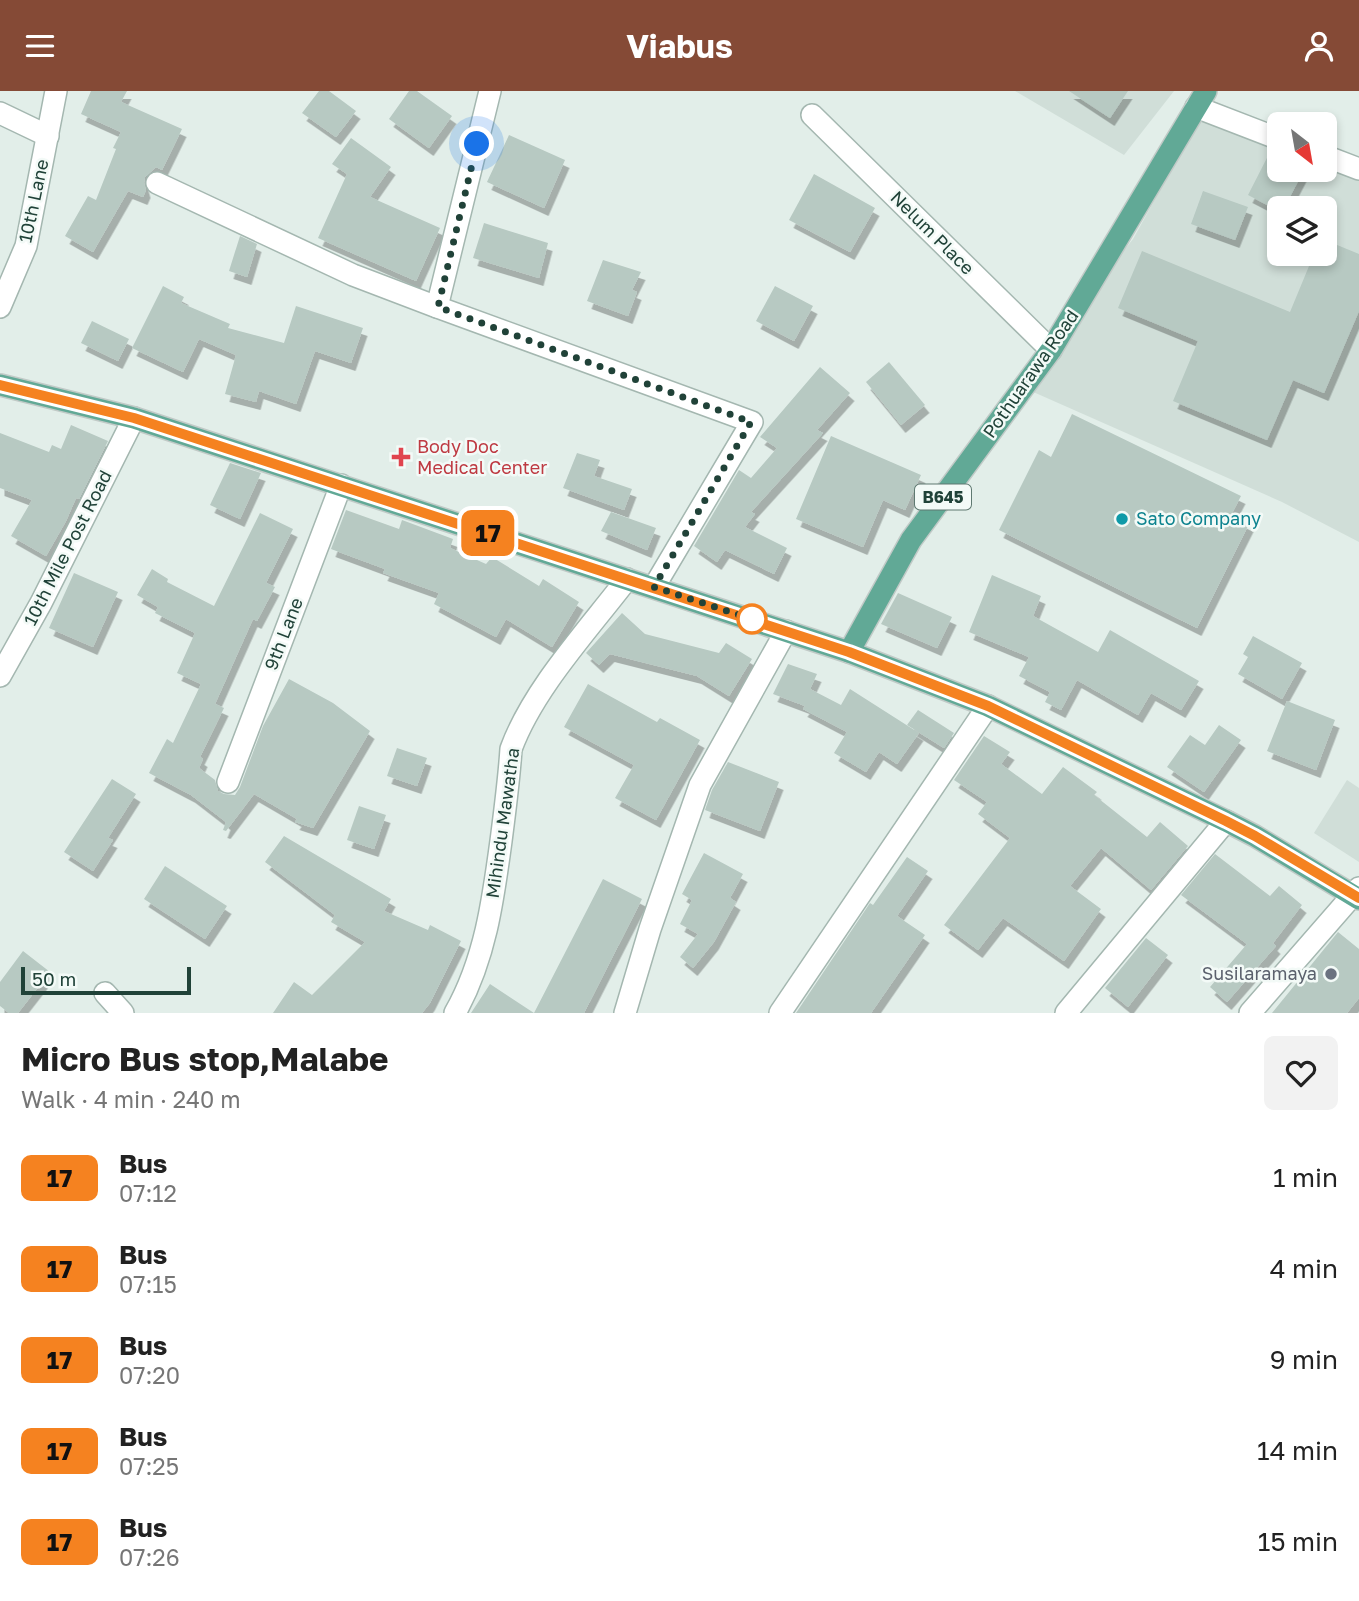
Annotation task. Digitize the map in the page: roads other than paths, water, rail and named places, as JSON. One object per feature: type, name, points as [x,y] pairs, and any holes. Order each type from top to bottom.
[{"type":"main road","name":"Pothuarawa Road","points":[[849,652],[911,540],[1051,350],[1201,99]]},
{"type":"main road","points":[[0,385],[134,418],[849,652],[988,706],[1226,821],[1357,894]]},
{"type":"street","name":"10th Lane","points":[[0,307],[26,246],[56,91]]},
{"type":"street","points":[[438,307],[490,91]]},
{"type":"street","points":[[1201,99],[1267,133]]},
{"type":"street","points":[[0,113],[48,136]]},
{"type":"street","name":"Nelum Place","points":[[812,115],[1051,350]]},
{"type":"street","points":[[1337,161],[1359,169]]},
{"type":"street","points":[[156,183],[354,275],[751,422],[654,587]]},
{"type":"street","name":"10th Mile Post Road","points":[[0,676],[41,603],[134,418]]},
{"type":"street","name":"9th Lane","points":[[228,782],[341,485]]},
{"type":"street","name":"Mihindu Mawatha","points":[[455,1013],[467,992],[484,943],[494,897],[511,749],[518,731],[530,705],[627,579]]},
{"type":"street","points":[[625,1013],[650,929],[700,785],[786,631]]},
{"type":"street","points":[[780,1013],[988,706]]},
{"type":"street","points":[[1066,1013],[1226,821]]},
{"type":"street","points":[[1250,1013],[1357,894]]},
{"type":"street","points":[[105,993],[123,1013]]},
{"type":"place","name":"Body Doc Medical Center","points":[[401,457]]},
{"type":"place","name":"Sato Company","points":[[1122,519]]},
{"type":"place","name":"Susilaramaya","points":[[1331,974]]}]
